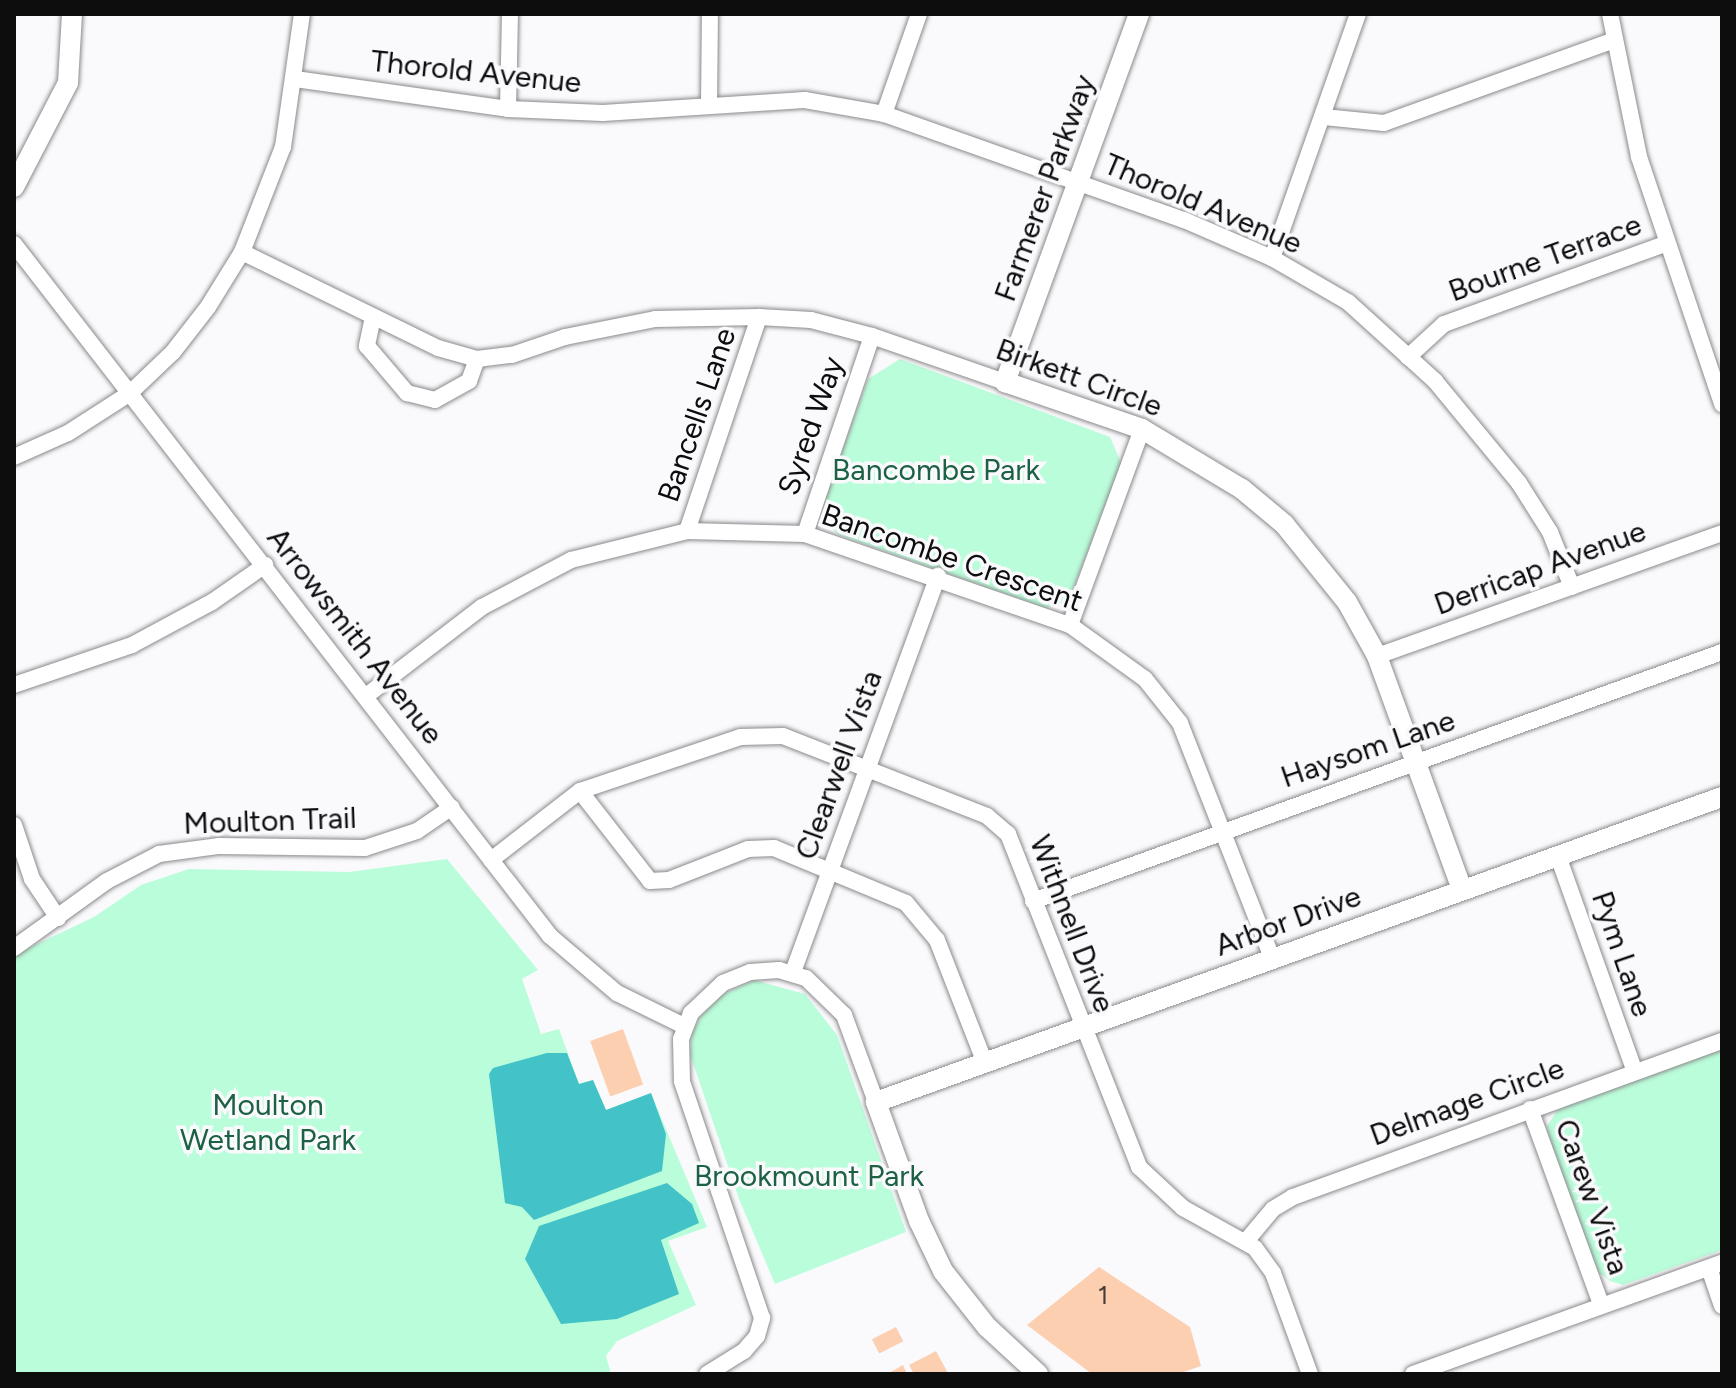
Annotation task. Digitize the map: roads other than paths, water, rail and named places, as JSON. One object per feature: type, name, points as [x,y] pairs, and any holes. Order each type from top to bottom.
[{"type":"street","points":[[14,187],[68,83],[72,14]]},
{"type":"street","points":[[14,457],[68,433],[130,393],[173,352],[242,252],[286,139],[302,14]]},
{"type":"street","points":[[508,109],[510,14]]},
{"type":"street","points":[[709,105],[710,14]]},
{"type":"street","points":[[884,114],[919,14]]},
{"type":"street","name":"Farmerer Parkway","points":[[1005,382],[1139,14]]},
{"type":"street","points":[[1272,258],[1358,14]]},
{"type":"street","points":[[1610,14],[1639,157],[1665,244],[1722,404]]},
{"type":"street","points":[[1324,117],[1384,123],[1615,40]]},
{"type":"street","name":"Thorold Avenue","points":[[295,79],[508,109],[603,113],[805,100],[884,114],[1080,183],[1272,258],[1348,302],[1408,357],[1495,448],[1540,516],[1572,587]]},
{"type":"street","name":"Arrowsmith Avenue","points":[[14,244],[550,936],[582,969],[638,1005],[684,1026]]},
{"type":"street","name":"Bourne Terrace","points":[[1408,357],[1444,324],[1665,244]]},
{"type":"street","name":"Birkett Circle","points":[[242,252],[438,348],[477,359],[512,355],[565,337],[655,319],[759,317],[811,320],[872,336],[1142,429],[1242,489],[1284,524],[1347,602],[1377,656],[1462,890]]},
{"type":"street","points":[[373,317],[367,346],[407,393],[435,400],[469,381],[477,359]]},
{"type":"street","name":"Bancells Lane","points":[[687,531],[759,317]]},
{"type":"street","name":"Syred Way","points":[[805,534],[872,336]]},
{"type":"street","points":[[1070,625],[1142,429]]},
{"type":"street","name":"Bancombe Crescent","points":[[366,696],[482,607],[571,560],[687,531],[805,534],[938,576],[1070,625],[1145,679],[1180,723],[1272,958]]},
{"type":"street","name":"Derricap Avenue","points":[[1377,656],[1722,533]]},
{"type":"street","points":[[14,685],[132,645],[212,602],[265,565]]},
{"type":"street","name":"Clearwell Vista","points":[[793,972],[938,576]]},
{"type":"street","name":"Haysom Lane","points":[[1033,901],[1221,829],[1722,652]]},
{"type":"street","name":"Withnell Drive","points":[[491,860],[580,791],[740,737],[783,736],[987,816],[1008,834],[1139,1167],[1183,1208],[1247,1240],[1273,1273],[1310,1374]]},
{"type":"street","points":[[580,791],[650,881],[669,880],[748,849],[774,848],[831,868],[906,903],[937,940],[985,1063]]},
{"type":"street","name":"Arbor Drive","points":[[876,1102],[1083,1030],[1272,958],[1722,797]]},
{"type":"street","name":"Moulton Trail","points":[[14,948],[107,881],[159,854],[219,846],[365,848],[417,831],[452,807]]},
{"type":"street","points":[[14,825],[32,879],[58,918]]},
{"type":"street","name":"Pym Lane","points":[[1558,856],[1634,1070]]},
{"type":"street","points":[[707,1374],[744,1351],[757,1336],[762,1318],[682,1081],[684,1026],[700,1001],[736,976],[764,970],[793,972],[817,986],[844,1015],[919,1221],[943,1271],[987,1327],[1038,1374]]},
{"type":"street","name":"Delmage Circle","points":[[1247,1240],[1273,1209],[1293,1197],[1634,1070],[1722,1041]]},
{"type":"street","name":"Carew Vista","points":[[1530,1109],[1601,1304]]},
{"type":"street","points":[[1413,1374],[1601,1304],[1715,1266],[1722,1306]]},
{"type":"water","points":[[547,1053],[567,1053],[579,1084],[593,1080],[606,1110],[651,1093],[666,1134],[662,1171],[534,1220],[522,1207],[505,1203],[489,1074],[493,1068]]},
{"type":"water","points":[[667,1183],[692,1204],[699,1223],[661,1240],[679,1294],[617,1319],[561,1324],[525,1259],[539,1226]]},
{"type":"park label","name":"Bancombe Park","points":[[936,470]]},
{"type":"park label","name":"Moulton Wetland Park","points":[[268,1122]]},
{"type":"park label","name":"Brookmount Park","points":[[809,1176]]}]
